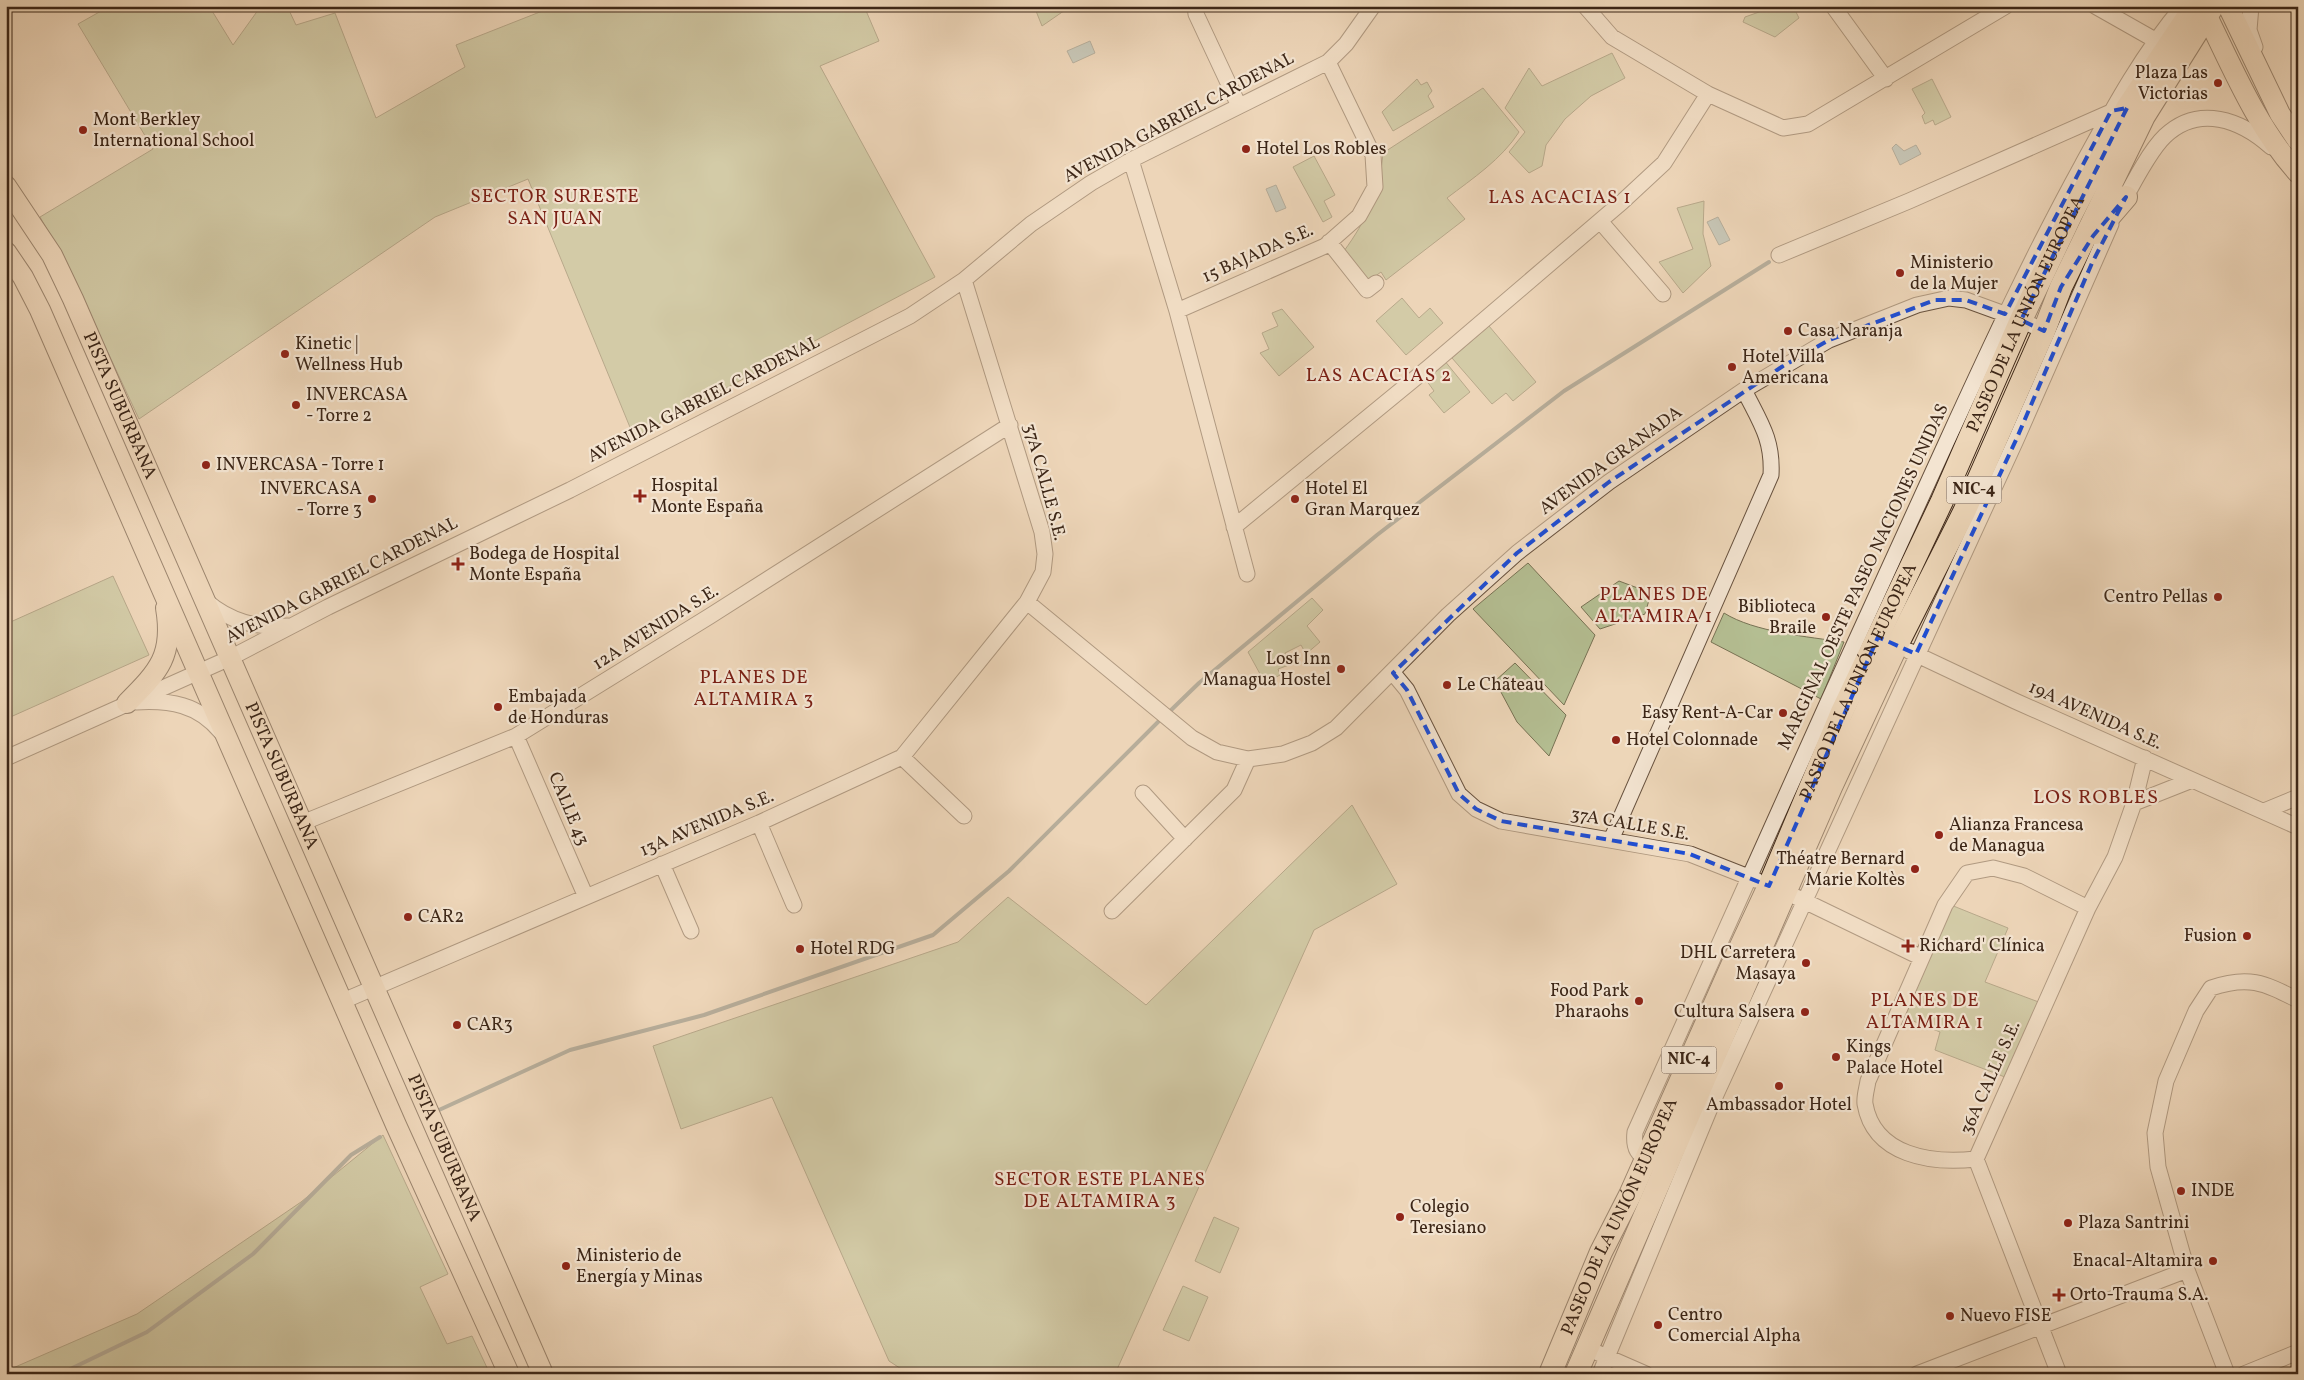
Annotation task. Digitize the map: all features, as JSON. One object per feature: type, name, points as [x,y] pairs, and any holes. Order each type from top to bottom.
[{"type":"highway","name":"PASEO DE LA UNIÓN EUROPEA","points":[[1897,645],[1942,501],[2013,317],[2064,213],[2119,110],[2204,8]]},
{"type":"highway","name":"PASEO DE LA UNIÓN EUROPEA","points":[[1576,1374],[1597,1352],[1654,1165],[1786,893],[1897,645],[1964,512],[2044,331],[2061,286],[2144,116],[2204,8]]},
{"type":"highway","points":[[2061,286],[2093,236],[2126,197]]},
{"type":"highway","name":"PASEO DE LA UNIÓN EUROPEA","points":[[1550,1374],[1580,1299],[1630,1195],[1654,1165]]},
{"type":"main road","points":[[2228,6],[2280,114],[2298,141]]},
{"type":"main road","points":[[2204,8],[2257,118],[2282,155],[2298,173]]},
{"type":"main road","name":"PISTA SUBURBANA","points":[[6,186],[52,255],[61,273],[206,600],[543,1374]]},
{"type":"main road","name":"PISTA SUBURBANA","points":[[6,252],[40,310],[52,343],[158,577],[343,1002],[509,1374]]},
{"type":"main road","points":[[127,703],[156,673],[167,649],[168,621],[158,577]]},
{"type":"street","points":[[1195,6],[1196,14],[1239,106]]},
{"type":"street","name":"AVENIDA GABRIEL CARDENAL","points":[[6,758],[230,658],[570,490],[910,316],[964,280],[1038,218],[1091,183],[1131,160],[1328,62],[1346,44],[1373,6]]},
{"type":"street","points":[[1585,6],[1612,37],[1708,94],[1782,128],[1808,124],[2006,6]]},
{"type":"street","points":[[1833,6],[1886,79]]},
{"type":"street","points":[[2095,6],[2155,40]]},
{"type":"street","points":[[1779,255],[2119,110],[2155,40],[2183,6]]},
{"type":"street","points":[[2251,6],[2249,30],[2252,40],[2298,136]]},
{"type":"street","name":"15 BAJADA S.E.","points":[[1177,311],[1325,246],[1359,216],[1375,187],[1376,171],[1373,155],[1328,62]]},
{"type":"street","points":[[1234,527],[1429,367],[1600,221],[1664,163],[1708,94]]},
{"type":"street","points":[[1897,645],[2016,440],[2092,263],[2126,197],[2165,136],[2172,130],[2193,121],[2220,119],[2236,123],[2257,134],[2282,155]]},
{"type":"street","points":[[1131,160],[1177,311],[1247,574]]},
{"type":"street","points":[[1600,221],[1662,294]]},
{"type":"street","points":[[1328,242],[1367,290],[1376,283]]},
{"type":"street","name":"37A CALLE S.E.","points":[[964,280],[1042,532],[1045,554],[1043,572],[1027,602]]},
{"type":"street","name":"AVENIDA GRANADA","points":[[1248,759],[1284,754],[1312,743],[1336,728],[1393,673],[1448,615],[1517,553],[1610,482],[1744,390],[1829,340],[1917,305],[1949,298],[1966,300],[2013,317],[2044,331]]},
{"type":"street","name":"MARGINAL OESTE PASEO NACIONES UNIDAS","points":[[1654,1165],[1639,1155],[1635,1149],[1635,1132],[1748,877],[2013,317]]},
{"type":"street","points":[[1610,840],[1771,475],[1772,455],[1766,433],[1744,390]]},
{"type":"street","name":"12A AVENIDA S.E.","points":[[302,823],[516,736],[1010,426]]},
{"type":"street","points":[[206,600],[226,616],[242,623],[268,627],[292,626]]},
{"type":"street","points":[[1027,602],[1192,738],[1218,752],[1248,759],[1234,790],[1112,911]]},
{"type":"street","name":"13A AVENIDA S.E.","points":[[343,1002],[374,986],[759,822],[902,757],[1027,602]]},
{"type":"street","name":"19A AVENIDA S.E.","points":[[1897,645],[2298,827]]},
{"type":"street","name":"37A CALLE S.E.","points":[[1393,673],[1407,690],[1459,794],[1476,809],[1501,821],[1690,854],[1786,893],[1920,957]]},
{"type":"street","points":[[127,703],[171,702],[194,709],[213,723],[233,748]]},
{"type":"street","name":"CALLE 43","points":[[516,736],[586,897]]},
{"type":"street","points":[[902,757],[964,816]]},
{"type":"street","name":"36A CALLE S.E.","points":[[2059,1374],[1976,1159],[2088,908],[2115,857],[2134,803],[2145,758]]},
{"type":"street","points":[[2134,803],[2192,780]]},
{"type":"street","points":[[1143,793],[1185,839]]},
{"type":"street","points":[[2264,811],[2298,797]]},
{"type":"street","points":[[759,822],[794,905]]},
{"type":"street","points":[[662,864],[691,931]]},
{"type":"street","points":[[1976,1159],[1952,1161],[1924,1159],[1886,1142],[1872,1125],[1865,1103],[1868,1081],[1920,957],[1944,905],[1967,873],[1993,868],[2024,876],[2088,908]]},
{"type":"street","points":[[1600,1374],[1597,1352],[1713,1101],[1786,893]]},
{"type":"street","points":[[2227,1374],[2187,1270],[2158,1167],[2155,1132],[2166,1081],[2196,1011],[2211,988],[2236,981],[2250,980],[2264,984],[2298,1000]]},
{"type":"street","points":[[1917,1374],[2041,1328],[2187,1270]]},
{"type":"street","points":[[1597,1352],[1646,1374]]},
{"type":"street","points":[[2244,1374],[2298,1352]]},
{"type":"highlighted area","points":[[2127,108],[2021,320],[2044,331],[2061,287],[2093,236],[2126,197],[2092,263],[2016,440],[1916,654],[1878,637],[1769,886],[1690,854],[1501,821],[1476,809],[1459,794],[1407,690],[1393,673],[1517,553],[1609,482],[1783,366],[1829,340],[1935,300],[1966,300],[2005,314],[2111,111]]},
{"type":"green space","points":[[110,6],[209,6],[233,45],[261,6],[287,6],[296,25],[335,13],[376,118],[465,67],[456,45],[555,6],[864,6],[879,41],[820,66],[935,277],[634,437],[528,179],[435,217],[139,419],[67,265],[40,217],[153,149],[78,24]]},
{"type":"green space","points":[[1034,6],[1071,6],[1042,26]]},
{"type":"green space","points":[[1776,6],[1793,6],[1799,18],[1775,37],[1743,22],[1745,17]]},
{"type":"green space","points":[[1612,53],[1625,78],[1591,96],[1565,119],[1546,145],[1542,166],[1529,173],[1509,152],[1525,132],[1505,108],[1529,68],[1542,86]]},
{"type":"green space","points":[[1417,79],[1421,85],[1427,82],[1432,91],[1428,96],[1434,107],[1393,131],[1382,112]]},
{"type":"green space","points":[[1932,79],[1951,117],[1935,125],[1933,120],[1925,124],[1922,116],[1925,113],[1912,89]]},
{"type":"green space","points":[[1483,88],[1519,132],[1495,160],[1447,198],[1465,219],[1386,280],[1381,272],[1367,282],[1344,251],[1371,205],[1379,180],[1383,153]]},
{"type":"green space","points":[[1314,156],[1335,195],[1324,201],[1332,217],[1323,222],[1293,167]]},
{"type":"green space","points":[[1704,201],[1703,234],[1711,266],[1683,293],[1659,262],[1693,249],[1677,208]]},
{"type":"green space","points":[[1402,298],[1419,318],[1430,308],[1443,323],[1406,355],[1376,321]]},
{"type":"green space","points":[[1282,309],[1314,347],[1279,376],[1260,353],[1269,349],[1262,333],[1278,326],[1272,313]]},
{"type":"green space","points":[[1489,326],[1536,382],[1513,401],[1506,393],[1492,404],[1452,358]]},
{"type":"green space","points":[[1444,360],[1470,392],[1444,413],[1429,395],[1434,391],[1424,377]]},
{"type":"green space","points":[[1528,563],[1595,635],[1564,705],[1473,609]]},
{"type":"green space","points":[[113,576],[149,655],[6,719],[6,624]]},
{"type":"green space","points":[[1619,581],[1651,593],[1645,614],[1600,629],[1581,607]]},
{"type":"green space","points":[[1312,598],[1323,610],[1307,626],[1320,642],[1306,654],[1301,645],[1285,653],[1289,665],[1278,669],[1280,675],[1265,683],[1248,652]]},
{"type":"green space","points":[[1724,613],[1750,625],[1766,629],[1844,642],[1821,699],[1711,642]]},
{"type":"green space","points":[[1515,663],[1566,715],[1549,756],[1517,722],[1495,681]]},
{"type":"green space","points":[[1352,805],[1397,884],[1314,930],[1115,1374],[909,1374],[889,1361],[772,1097],[681,1129],[653,1046],[958,942],[1008,897],[1146,1005]]},
{"type":"green space","points":[[1946,903],[2008,928],[1985,982],[2044,1004],[2010,1079],[1935,1050],[1940,1032],[1896,1014]]},
{"type":"green space","points":[[383,1135],[448,1274],[420,1287],[447,1344],[472,1336],[490,1374],[6,1374],[6,1371],[137,1314],[301,1202]]},
{"type":"green space","points":[[1214,1217],[1239,1228],[1220,1273],[1195,1261]]},
{"type":"green space","points":[[1183,1286],[1208,1297],[1189,1341],[1163,1330]]},
{"type":"water","points":[[1090,41],[1095,53],[1073,63],[1067,51]]},
{"type":"water","points":[[1896,144],[1904,151],[1916,145],[1921,154],[1900,165],[1892,148]]},
{"type":"water","points":[[1276,185],[1286,208],[1276,212],[1266,189]]},
{"type":"water","points":[[1718,217],[1730,240],[1719,245],[1707,222]]},
{"type":"waterway","points":[[2294,37],[2298,35]]},
{"type":"waterway","points":[[1168,713],[1199,683],[1377,535],[1564,391],[1769,262]]},
{"type":"waterway","points":[[439,1110],[570,1050],[704,1015],[933,935],[1009,871],[1163,717]]},
{"type":"waterway","points":[[60,1374],[147,1332],[253,1254],[351,1155],[380,1137]]},
{"type":"place","name":"Plaza Las Victorias","points":[[2218,83]]},
{"type":"place","name":"Mont Berkley International School","points":[[83,130]]},
{"type":"place","name":"Hotel Los Robles","points":[[1246,149]]},
{"type":"place","name":"Ministerio de la Mujer","points":[[1900,273]]},
{"type":"place","name":"Casa Naranja","points":[[1788,331]]},
{"type":"place","name":"Kinetic | Wellness Hub","points":[[285,354]]},
{"type":"place","name":"Hotel Villa Americana","points":[[1732,367]]},
{"type":"place","name":"INVERCASA - Torre 2","points":[[296,405]]},
{"type":"place","name":"INVERCASA - Torre 1","points":[[206,465]]},
{"type":"place","name":"Hospital Monte España","points":[[640,496]]},
{"type":"place","name":"INVERCASA - Torre 3","points":[[372,499]]},
{"type":"place","name":"Hotel El Gran Marquez","points":[[1295,499]]},
{"type":"place","name":"Bodega de Hospital Monte España","points":[[458,564]]},
{"type":"place","name":"Centro Pellas","points":[[2218,597]]},
{"type":"place","name":"Biblioteca Braile","points":[[1826,617]]},
{"type":"place","name":"Lost Inn Managua Hostel","points":[[1341,669]]},
{"type":"place","name":"Le Chãteau","points":[[1447,685]]},
{"type":"place","name":"Embajada de Honduras","points":[[498,707]]},
{"type":"place","name":"Easy Rent-A-Car","points":[[1783,713]]},
{"type":"place","name":"Hotel Colonnade","points":[[1616,740]]},
{"type":"place","name":"Alianza Francesa de Managua","points":[[1939,835]]},
{"type":"place","name":"Théatre Bernard Marie Koltès","points":[[1915,869]]},
{"type":"place","name":"CAR2","points":[[408,917]]},
{"type":"place","name":"Fusion","points":[[2247,936]]},
{"type":"place","name":"Richard' Clínica","points":[[1908,946]]},
{"type":"place","name":"Hotel RDG","points":[[800,949]]},
{"type":"place","name":"DHL Carretera Masaya","points":[[1806,963]]},
{"type":"place","name":"Food Park Pharaohs","points":[[1639,1001]]},
{"type":"place","name":"Cultura Salsera","points":[[1805,1012]]},
{"type":"place","name":"CAR3","points":[[457,1025]]},
{"type":"place","name":"Kings Palace Hotel","points":[[1836,1057]]},
{"type":"place","name":"Ambassador Hotel","points":[[1779,1086]]},
{"type":"place","name":"INDE","points":[[2181,1191]]},
{"type":"place","name":"Colegio Teresiano","points":[[1400,1217]]},
{"type":"place","name":"Plaza Santrini","points":[[2068,1223]]},
{"type":"place","name":"Enacal-Altamira","points":[[2213,1261]]},
{"type":"place","name":"Ministerio de Energía y Minas","points":[[566,1266]]},
{"type":"place","name":"Orto-Trauma S.A.","points":[[2059,1295]]},
{"type":"place","name":"Nuevo FISE","points":[[1950,1316]]},
{"type":"place","name":"Centro Comercial Alpha","points":[[1658,1325]]},
{"type":"district","name":"LAS ACACIAS 1","points":[[1560,198]]},
{"type":"district","name":"SECTOR SURESTE SAN JUAN","points":[[555,208]]},
{"type":"district","name":"LAS ACACIAS 2","points":[[1379,376]]},
{"type":"district","name":"PLANES DE ALTAMIRA 1","points":[[1654,606]]},
{"type":"district","name":"PLANES DE ALTAMIRA 3","points":[[754,689]]},
{"type":"district","name":"LOS ROBLES","points":[[2096,798]]},
{"type":"district","name":"PLANES DE ALTAMIRA 1","points":[[1925,1012]]},
{"type":"district","name":"SECTOR ESTE PLANES DE ALTAMIRA 3","points":[[1100,1191]]}]
